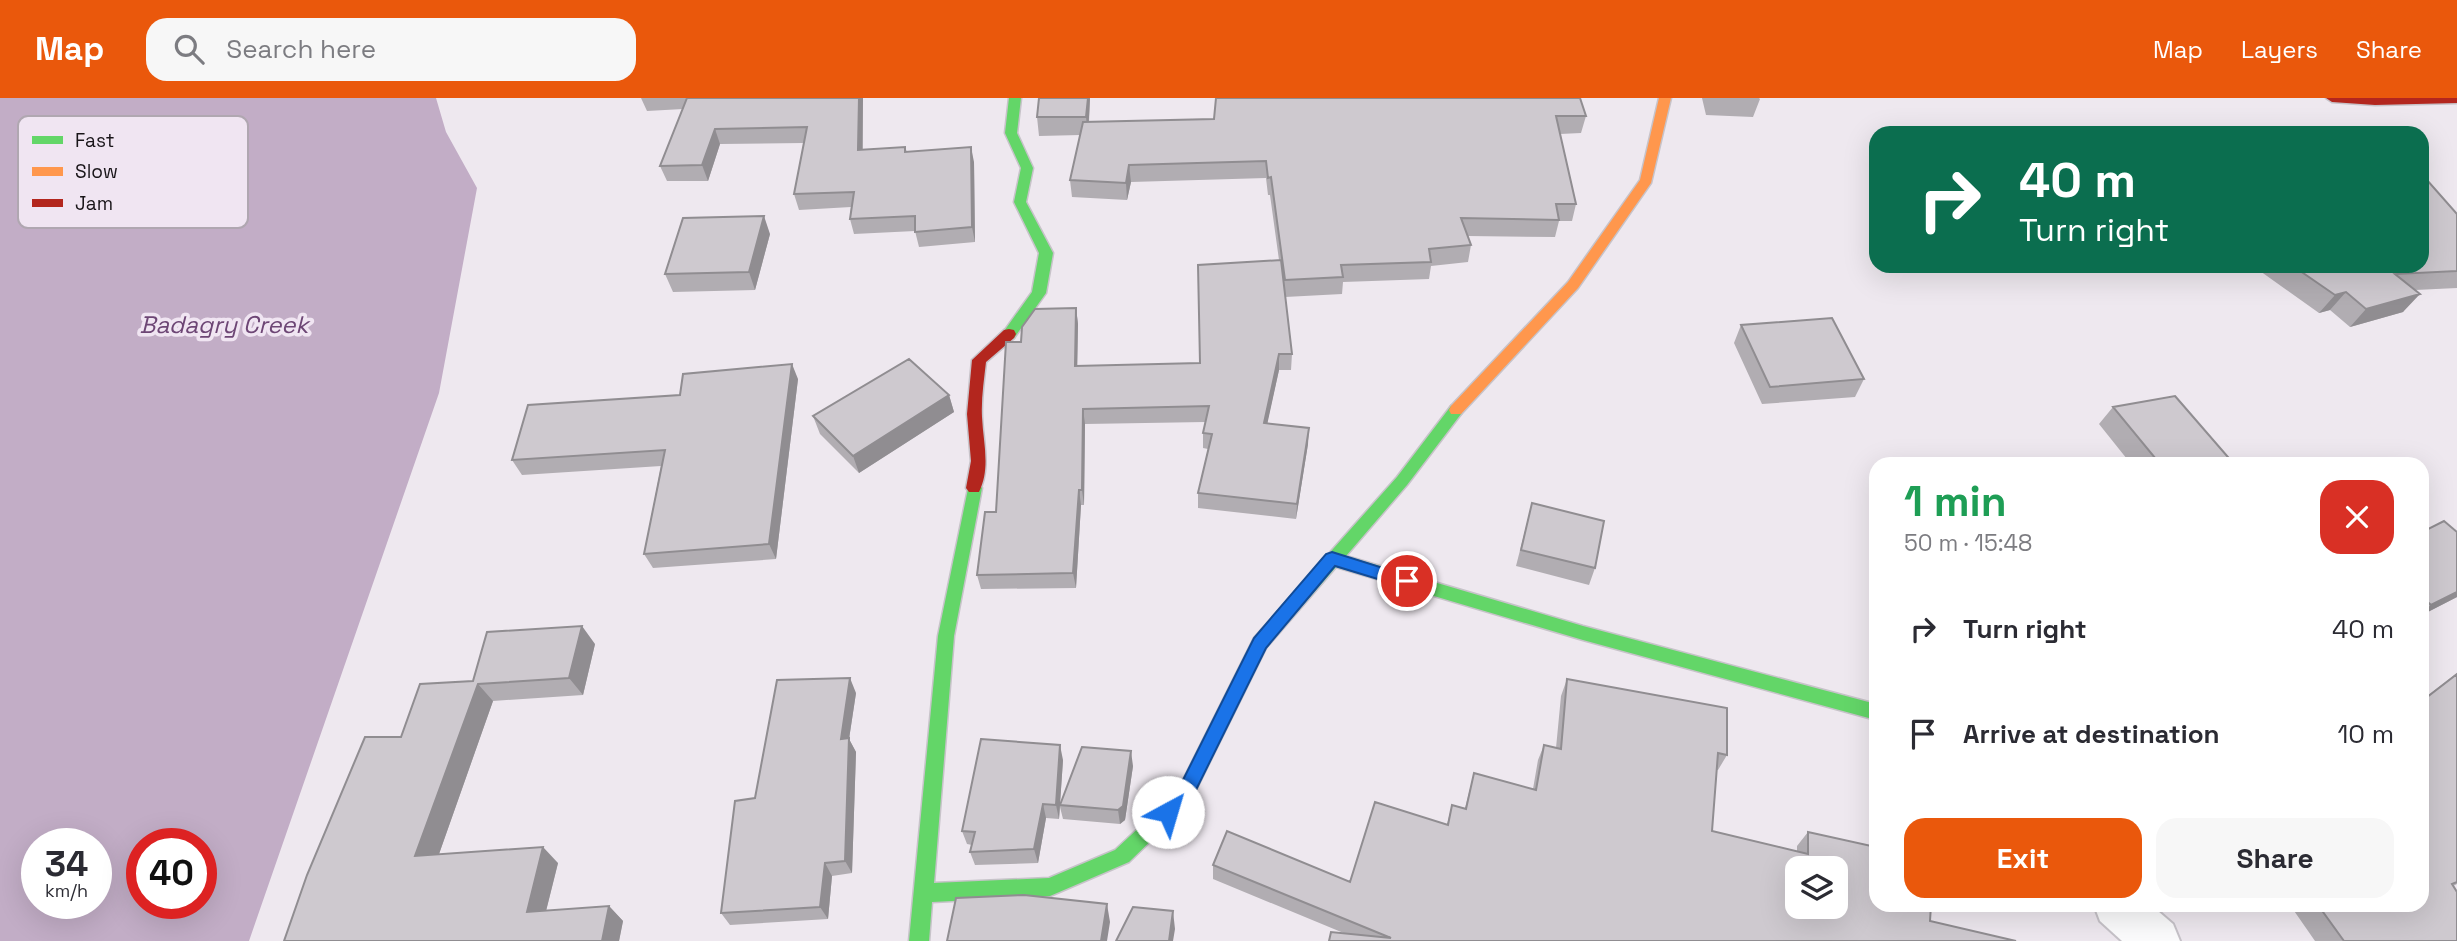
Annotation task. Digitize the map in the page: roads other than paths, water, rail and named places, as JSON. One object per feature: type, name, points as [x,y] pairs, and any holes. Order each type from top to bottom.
[{"type":"street","points":[[919,941],[946,636],[979,461],[974,414],[979,360],[1013,331],[1039,293],[1046,253],[1020,202],[1027,168],[1011,134],[1015,98]]},
{"type":"street","points":[[925,893],[1050,887],[1122,856],[1183,798],[1260,643],[1402,481],[1466,397],[1522,335],[1573,285],[1608,230],[1646,180],[1665,98]]},
{"type":"street","points":[[2332,98],[2375,101],[2457,99]]},
{"type":"street","points":[[1332,559],[1583,633],[1869,710]]},
{"type":"street","points":[[2125,912],[2156,941]]},
{"type":"water","name":"Badagry Creek","points":[[0,98],[436,98],[446,132],[477,188],[439,393],[249,941],[0,941]]}]
